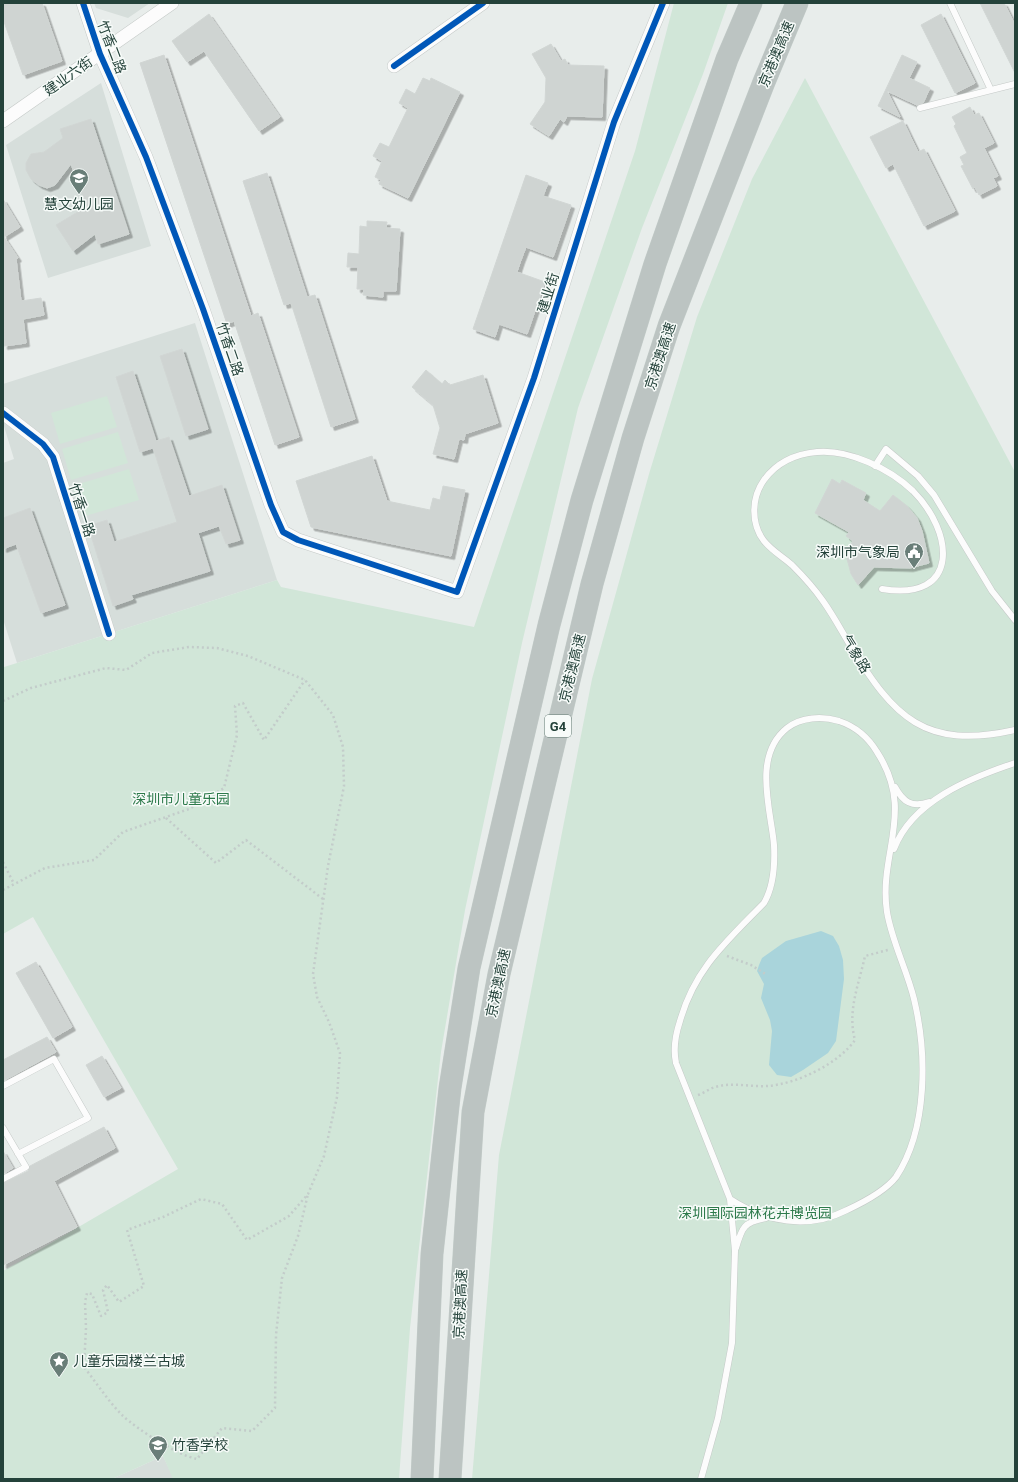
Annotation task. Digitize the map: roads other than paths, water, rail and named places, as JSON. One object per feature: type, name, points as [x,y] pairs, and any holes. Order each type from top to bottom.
[{"type":"highway","name":"京港澳高速","points":[[422,1479],[432,1254],[450,1088],[469,968],[549,625],[582,500],[655,264],[727,59],[751,3]]},
{"type":"highway","name":"京港澳高速","points":[[450,1479],[472,1112],[501,967],[592,584],[633,438],[669,326],[758,96],[797,3]]},
{"type":"street","name":"竹香二路","points":[[83,3],[100,54],[146,157],[203,308],[271,505],[283,532],[298,540],[457,592]]},
{"type":"street","name":"建业六街","points":[[3,121],[172,3]]},
{"type":"street","points":[[394,66],[484,3]]},
{"type":"street","name":"建业街","points":[[457,592],[534,378],[614,122],[663,3]]},
{"type":"street","name":"竹香一路","points":[[3,413],[43,444],[53,457],[109,634]]},
{"type":"lane","points":[[950,3],[991,90]]},
{"type":"lane","points":[[920,108],[1015,84]]},
{"type":"lane","points":[[882,589],[898,591],[914,590],[930,583],[941,567],[944,552],[941,540],[932,519],[919,499],[903,484],[876,466],[886,449],[918,476],[934,495],[992,591],[1015,620]]},
{"type":"lane","name":"气象路","points":[[876,466],[838,452],[804,453],[779,464],[762,482],[756,496],[754,518],[760,536],[767,544],[792,565],[822,599],[859,661],[890,703],[902,715],[924,728],[948,734],[983,735],[1015,730]]},
{"type":"lane","points":[[701,1479],[718,1418],[732,1343],[735,1251],[730,1199],[676,1063],[673,1051],[685,1004],[696,980],[717,953],[764,903],[768,896],[774,865],[774,844],[766,794],[766,774],[769,758],[776,741],[786,729],[801,720],[816,718],[836,720],[853,726],[869,739],[881,758],[900,796],[907,803],[914,805],[934,801]]},
{"type":"lane","points":[[889,864],[904,829],[914,816],[934,801],[982,775],[1015,763]]},
{"type":"lane","points":[[730,1199],[747,1210],[767,1218],[790,1221],[809,1220],[839,1214],[866,1201],[895,1178],[909,1152],[919,1122],[922,1087],[921,1047],[915,1000],[888,920],[885,894],[896,809],[888,774]]},
{"type":"lane","points":[[3,1086],[54,1059],[88,1118],[18,1154]]},
{"type":"lane","points":[[3,1128],[26,1167],[3,1179]]},
{"type":"lane","points":[[735,1251],[742,1230],[748,1223],[767,1218]]},
{"type":"water","points":[[821,931],[833,936],[839,946],[843,960],[844,979],[836,1041],[828,1053],[791,1077],[777,1075],[769,1065],[772,1031],[770,1020],[761,998],[764,984],[757,971],[762,958],[786,941]]},
{"type":"place","name":"慧文幼儿园","points":[[79,195]]},
{"type":"place","name":"深圳市气象局","points":[[914,569]]},
{"type":"place","name":"儿童乐园楼兰古城","points":[[59,1378]]},
{"type":"place","name":"竹香学校","points":[[158,1462]]},
{"type":"park label","name":"深圳市儿童乐园","points":[[181,799]]},
{"type":"park label","name":"深圳国际园林花卉博览园","points":[[755,1213]]}]
